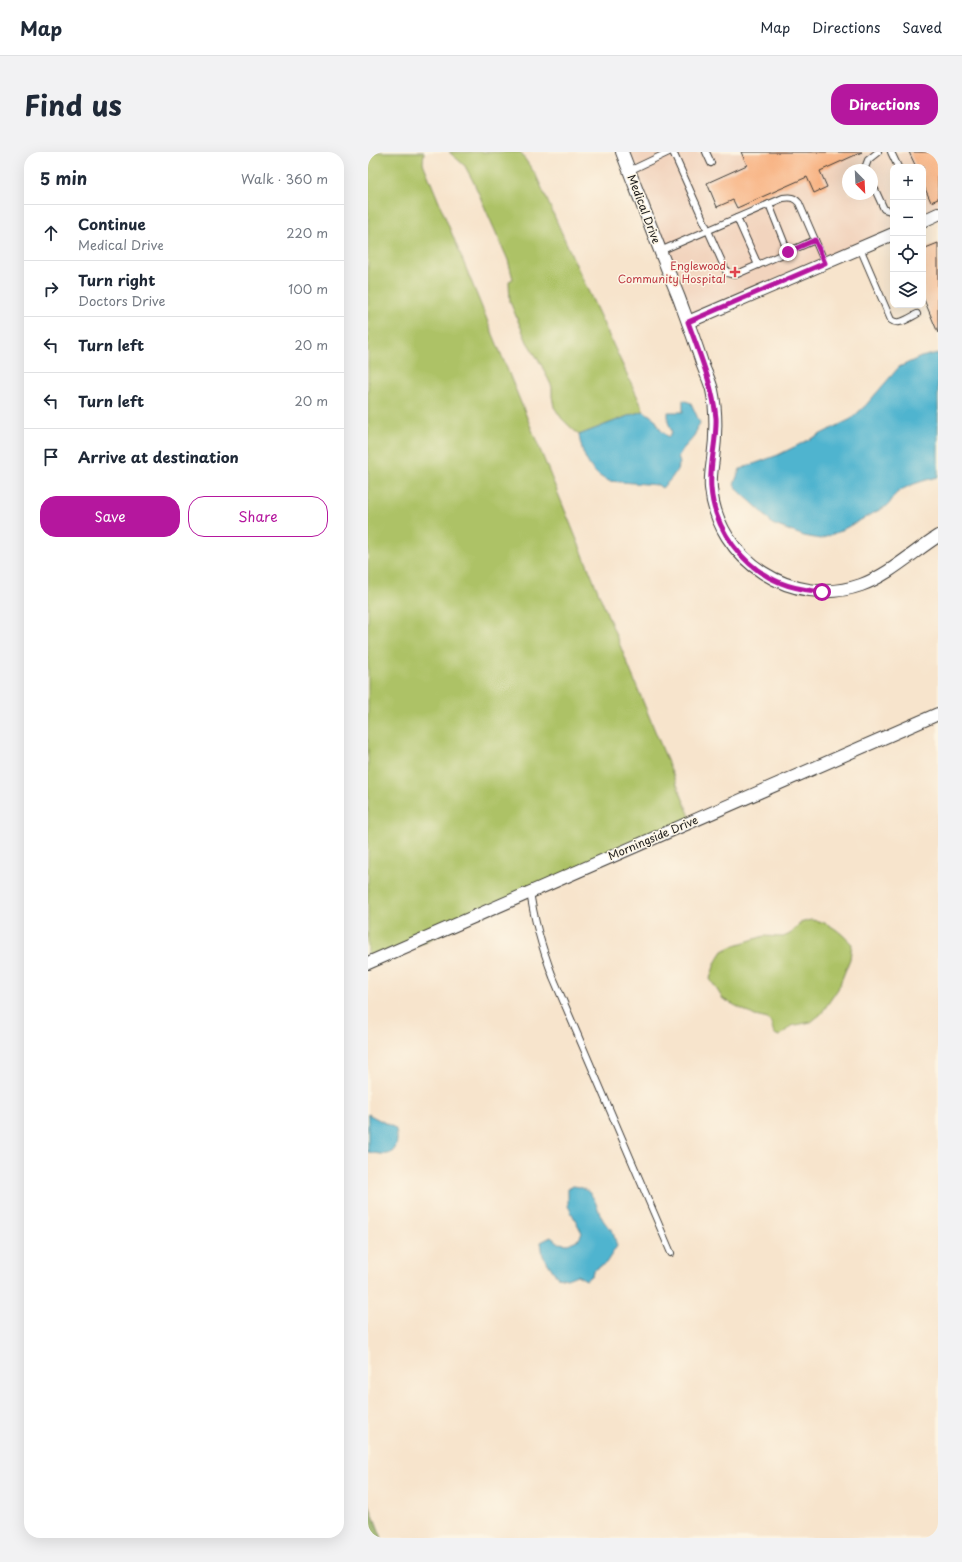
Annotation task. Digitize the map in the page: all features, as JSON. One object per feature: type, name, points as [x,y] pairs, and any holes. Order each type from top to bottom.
[{"type":"street","name":"Medical Drive","points":[[622,152],[688,322],[712,390],[716,432],[711,488],[721,526],[731,544],[754,568],[771,579],[792,587],[822,592],[848,589],[871,581],[938,536]]},
{"type":"street","points":[[926,219],[938,214]]},
{"type":"street","points":[[688,322],[890,235]]},
{"type":"street","name":"Morningside Drive","points":[[368,963],[938,714]]},
{"type":"lane","points":[[629,171],[669,152]]},
{"type":"lane","points":[[673,152],[727,273],[735,275],[815,240]]},
{"type":"lane","points":[[706,152],[711,163]]},
{"type":"lane","points":[[866,164],[868,160],[878,152]]},
{"type":"lane","points":[[891,152],[897,164]]},
{"type":"lane","points":[[878,196],[884,209],[890,211]]},
{"type":"lane","points":[[660,251],[783,198],[790,197],[795,199],[798,203],[825,263]]},
{"type":"lane","points":[[769,204],[788,252]]},
{"type":"lane","points":[[737,218],[758,265]]},
{"type":"lane","points":[[860,248],[891,320],[894,322],[899,322],[917,314]]},
{"type":"lane","points":[[530,891],[539,939],[552,977],[672,1253]]},
{"type":"shaded area","name":"Englewood Community Hospital","points":[[629,152],[938,152],[938,209],[926,214],[926,164],[890,164],[890,229],[694,315]]},
{"type":"green space","points":[[368,152],[424,152],[423,163],[691,819],[368,968]]},
{"type":"green space","points":[[449,152],[520,152],[536,175],[644,411],[579,435],[562,419],[554,407],[552,387],[541,364],[527,342],[510,302],[509,281],[513,279],[508,260],[465,166]]},
{"type":"green space","points":[[811,920],[823,922],[829,925],[852,944],[850,959],[838,989],[821,1014],[811,1022],[791,1026],[780,1036],[774,1034],[771,1023],[768,1019],[755,1016],[723,999],[710,979],[715,963],[723,951],[735,945],[764,936],[783,937],[790,934],[800,923]]},
{"type":"green space","points":[[368,1502],[382,1538],[368,1538]]},
{"type":"water","points":[[938,353],[938,477],[903,489],[894,496],[887,506],[840,531],[821,539],[804,536],[772,524],[734,484],[740,469],[778,455],[851,419],[866,405],[899,367],[921,357]]},
{"type":"water","points":[[683,400],[691,403],[700,423],[693,438],[678,457],[680,463],[675,473],[662,488],[658,485],[609,481],[602,478],[592,469],[582,450],[579,435],[644,411],[655,419],[660,429],[668,437],[672,432],[668,422],[668,412],[683,412]]},
{"type":"water","points":[[368,1114],[395,1128],[397,1142],[392,1152],[383,1154],[368,1152]]},
{"type":"water","points":[[573,1186],[582,1188],[589,1192],[602,1218],[612,1229],[617,1246],[606,1263],[593,1271],[592,1275],[586,1280],[577,1275],[567,1279],[557,1277],[543,1256],[541,1242],[551,1237],[558,1243],[568,1244],[579,1239],[582,1233],[568,1206],[568,1189]]},
{"type":"building","points":[[741,152],[862,152],[820,171],[827,187],[814,193],[807,177],[737,208],[733,200],[717,207],[707,183],[747,165]]},
{"type":"building","points":[[909,152],[938,152],[938,199],[931,202],[926,191],[926,164],[915,164]]},
{"type":"building","points":[[938,243],[938,333],[926,304],[926,248]]},
{"type":"place","name":"Englewood Community Hospital","points":[[735,272]]},
{"type":"route","points":[[788,252],[815,240],[825,263],[688,322],[712,390],[716,418],[716,432],[711,488],[721,526],[731,544],[738,552],[754,568],[763,574],[771,579],[792,587],[802,590],[822,592]]}]
